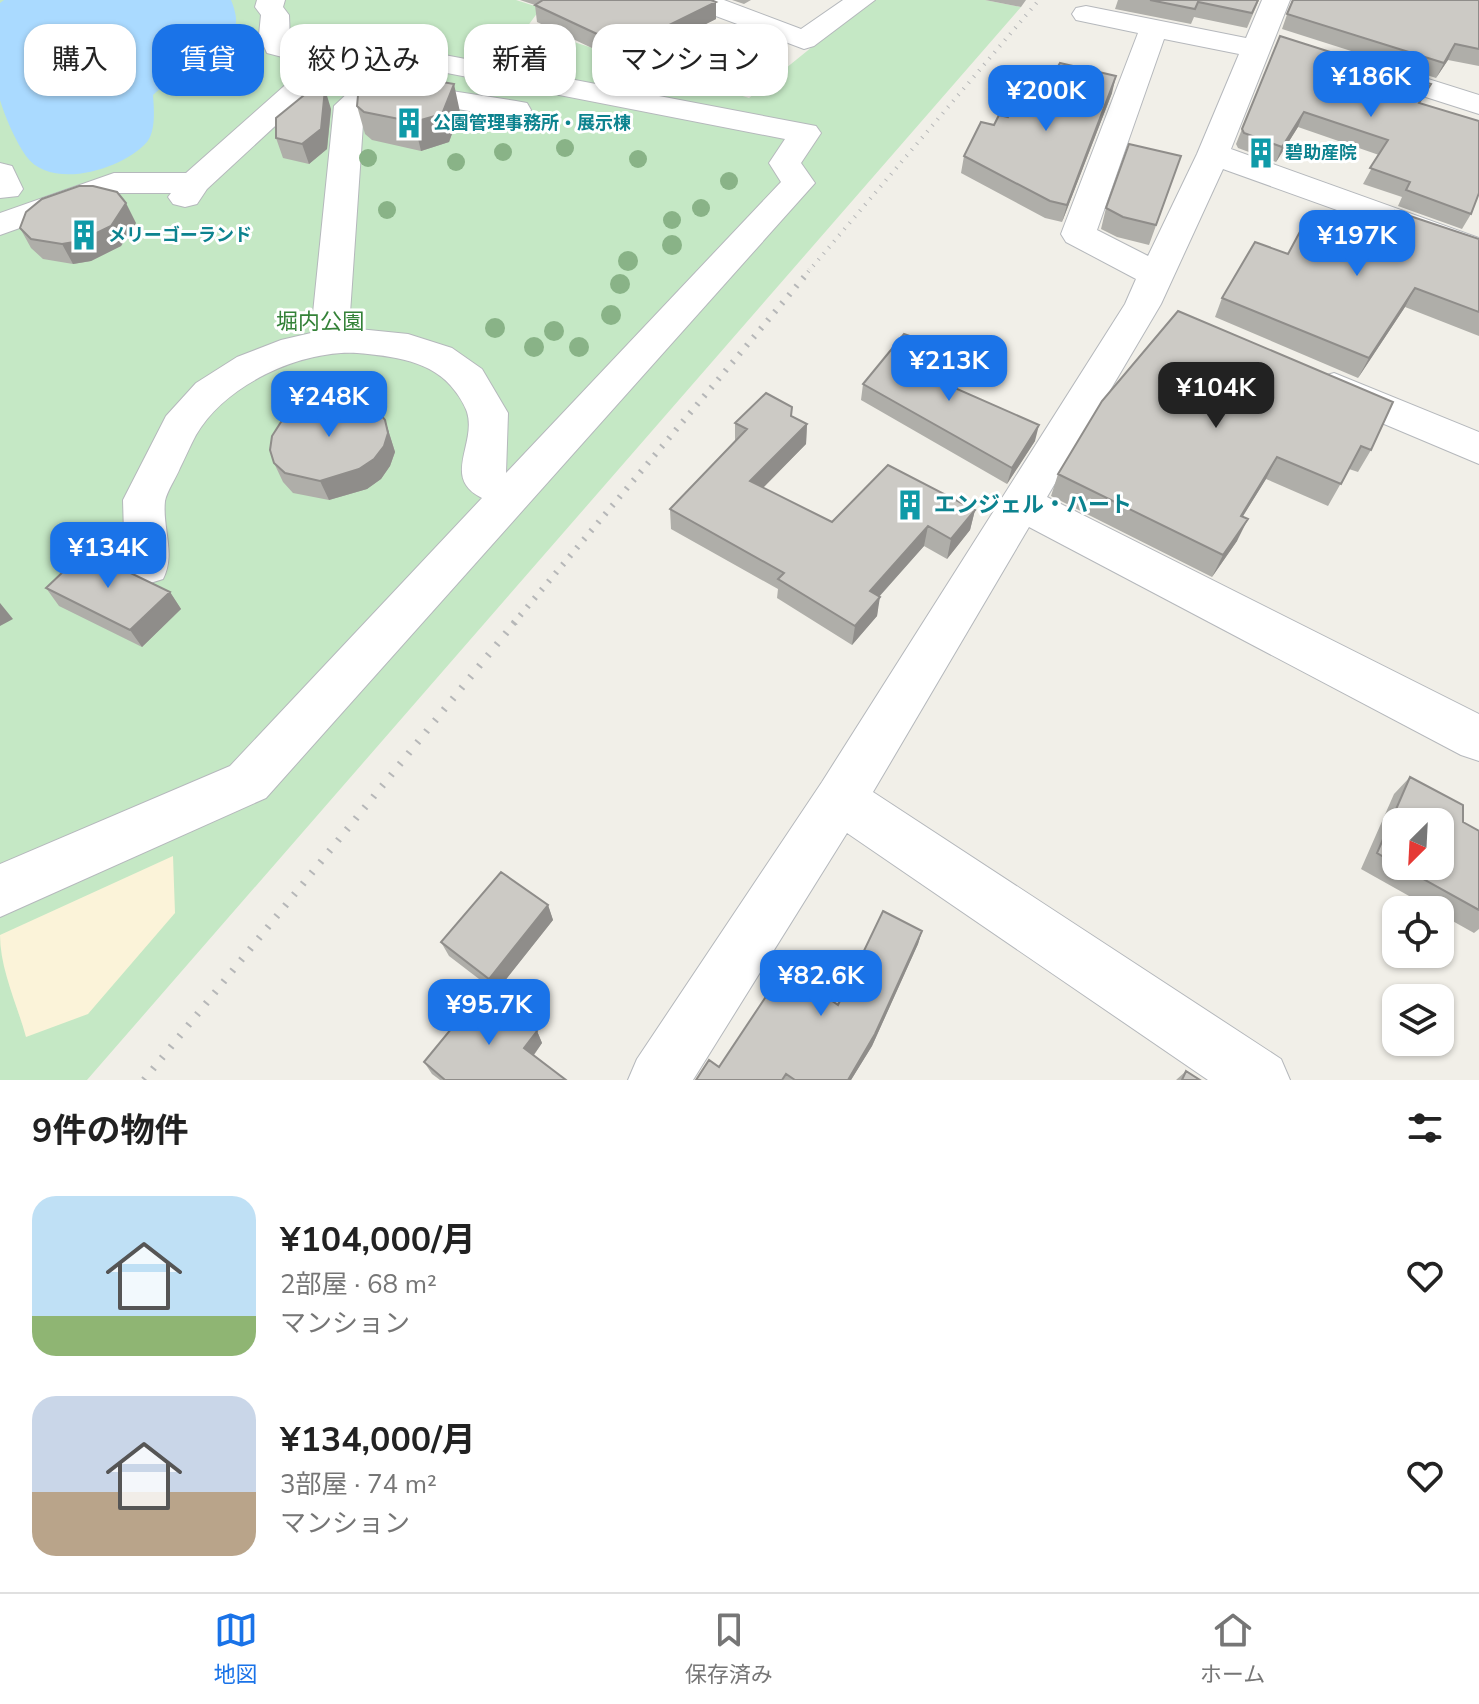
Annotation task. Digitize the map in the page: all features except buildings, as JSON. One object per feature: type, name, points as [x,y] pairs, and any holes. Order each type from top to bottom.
[{"type":"street","points":[[271,0],[269,7],[275,15],[273,35],[280,48]]},
{"type":"street","points":[[699,0],[804,40],[861,0]]},
{"type":"street","points":[[658,1080],[840,799],[1019,502],[1158,299],[1276,0]]},
{"type":"street","points":[[1086,14],[1154,28],[1291,44]]},
{"type":"street","points":[[1154,28],[1078,234],[1158,299]]},
{"type":"street","points":[[1349,63],[1479,105]]},
{"type":"street","points":[[0,891],[248,782],[510,493],[798,183],[785,163],[805,133],[448,91]]},
{"type":"street","points":[[0,225],[114,183],[190,190],[291,96]]},
{"type":"street","points":[[300,114],[327,96]]},
{"type":"street","points":[[329,343],[373,96]]},
{"type":"street","points":[[446,96],[516,110],[511,115]]},
{"type":"street","points":[[1213,154],[1479,250]]},
{"type":"street","points":[[2,187],[25,188],[62,202]]},
{"type":"street","points":[[147,566],[144,500],[180,426],[210,393],[251,366],[295,349],[344,340],[395,343],[438,357],[468,379],[488,413],[483,480],[510,493]]},
{"type":"street","points":[[1304,374],[1479,449]]},
{"type":"street","points":[[1019,502],[1479,739]]},
{"type":"street","points":[[840,799],[1260,1080]]},
{"type":"green space","name":"堀内公園","points":[[0,0],[516,0],[541,8],[529,24],[464,24],[464,96],[576,96],[576,43],[592,48],[592,96],[749,98],[788,96],[788,66],[870,0],[985,0],[1021,7],[87,1080],[0,1080]]},
{"type":"sand","points":[[173,856],[175,913],[88,1014],[26,1037],[6,974],[0,935]]},
{"type":"water","points":[[4,0],[231,0],[236,21],[235,24],[152,24],[154,113],[147,142],[136,152],[104,168],[86,173],[52,173],[37,167],[26,156],[0,100],[0,3]]},
{"type":"railway","points":[[808,272],[1039,0]]},
{"type":"railway","points":[[513,624],[810,270]]},
{"type":"railway","points":[[144,1080],[515,622]]},
{"type":"place","name":"公園管理事務所・展示棟","points":[[409,123]]},
{"type":"place","name":"碧助産院","points":[[1261,153]]},
{"type":"place","name":"メリーゴーランド","points":[[84,235]]},
{"type":"place","name":"エンジェル・ハート","points":[[910,505]]}]
